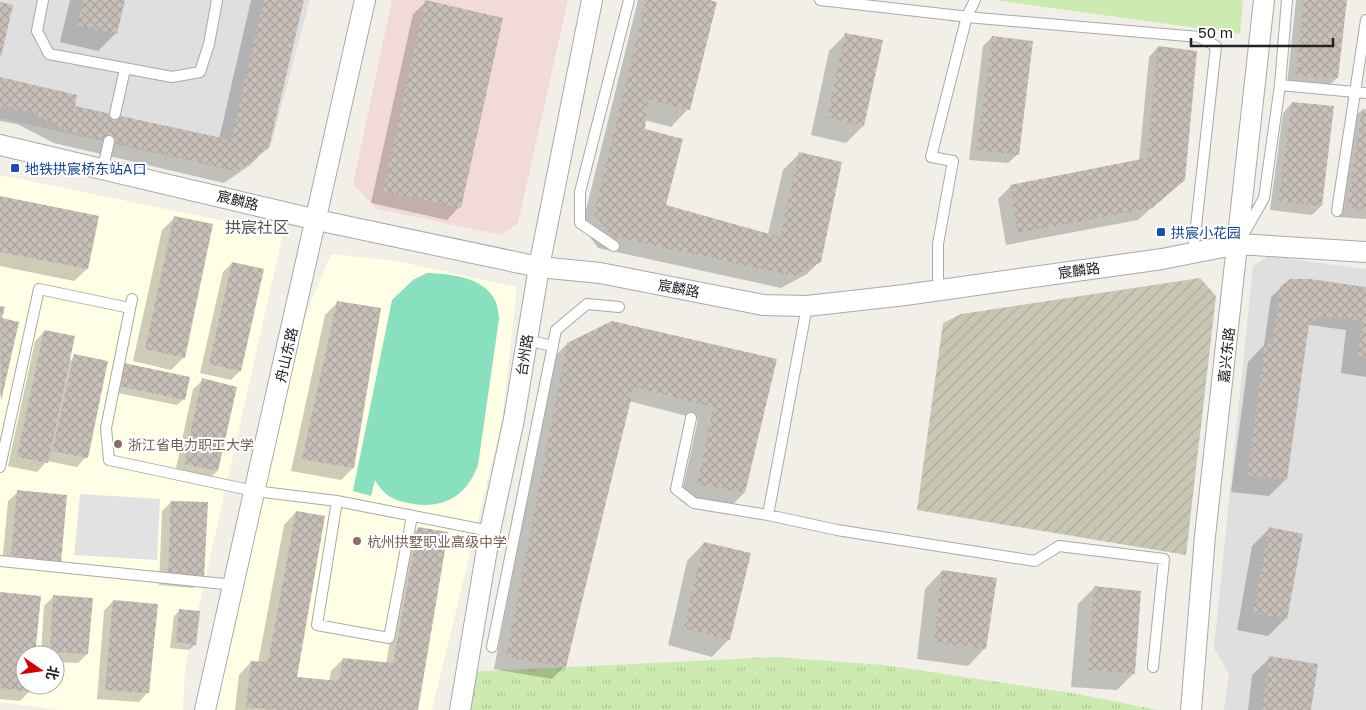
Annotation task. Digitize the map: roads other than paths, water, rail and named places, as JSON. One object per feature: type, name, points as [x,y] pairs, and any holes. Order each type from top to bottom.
[{"type":"street","name":"舟山东路","points":[[205,710],[317,220],[365,0]]},
{"type":"street","name":"台州路","points":[[460,705],[490,531],[514,419],[538,268],[592,0]]},
{"type":"street","name":"嘉兴东路","points":[[1191,710],[1205,536],[1264,0]]},
{"type":"street","name":"宸麟路","points":[[0,144],[317,220],[538,268],[600,273],[763,305],[807,306],[938,290],[1193,253],[1238,244],[1366,252]]},
{"type":"lane","points":[[43,0],[37,31],[49,54],[172,77],[200,72],[209,44],[217,0]]},
{"type":"lane","points":[[614,246],[580,223],[580,192],[630,0]]},
{"type":"lane","points":[[820,0],[967,16],[1199,37],[1216,46],[1193,253]]},
{"type":"lane","points":[[938,290],[938,244],[953,161],[931,158],[967,16],[975,0]]},
{"type":"lane","points":[[1238,244],[1264,198],[1280,85],[1287,0]]},
{"type":"lane","points":[[1337,211],[1361,93],[1366,20]]},
{"type":"lane","points":[[115,114],[125,69]]},
{"type":"lane","points":[[1280,85],[1361,93]]},
{"type":"lane","points":[[103,168],[109,141]]},
{"type":"lane","points":[[0,467],[39,289],[131,304],[106,428],[109,460],[254,491],[337,501],[490,531]]},
{"type":"lane","points":[[492,647],[556,330],[587,304],[619,307]]},
{"type":"lane","points":[[768,515],[807,306]]},
{"type":"lane","points":[[526,340],[553,346]]},
{"type":"lane","points":[[691,418],[676,489],[694,503],[768,515],[837,530],[1035,561],[1059,546],[1164,559],[1153,667]]},
{"type":"lane","points":[[337,501],[317,625],[389,638],[412,516]]},
{"type":"lane","points":[[0,561],[234,585]]},
{"type":"place","name":"地铁拱宸桥东站A口","points":[[15,168]]},
{"type":"place","name":"拱宸小花园","points":[[1161,232]]},
{"type":"place","name":"浙江省电力职工大学","points":[[118,444]]},
{"type":"place","name":"杭州拱墅职业高级中学","points":[[357,541]]},
{"type":"district","name":"拱宸社区","points":[[257,227]]}]
